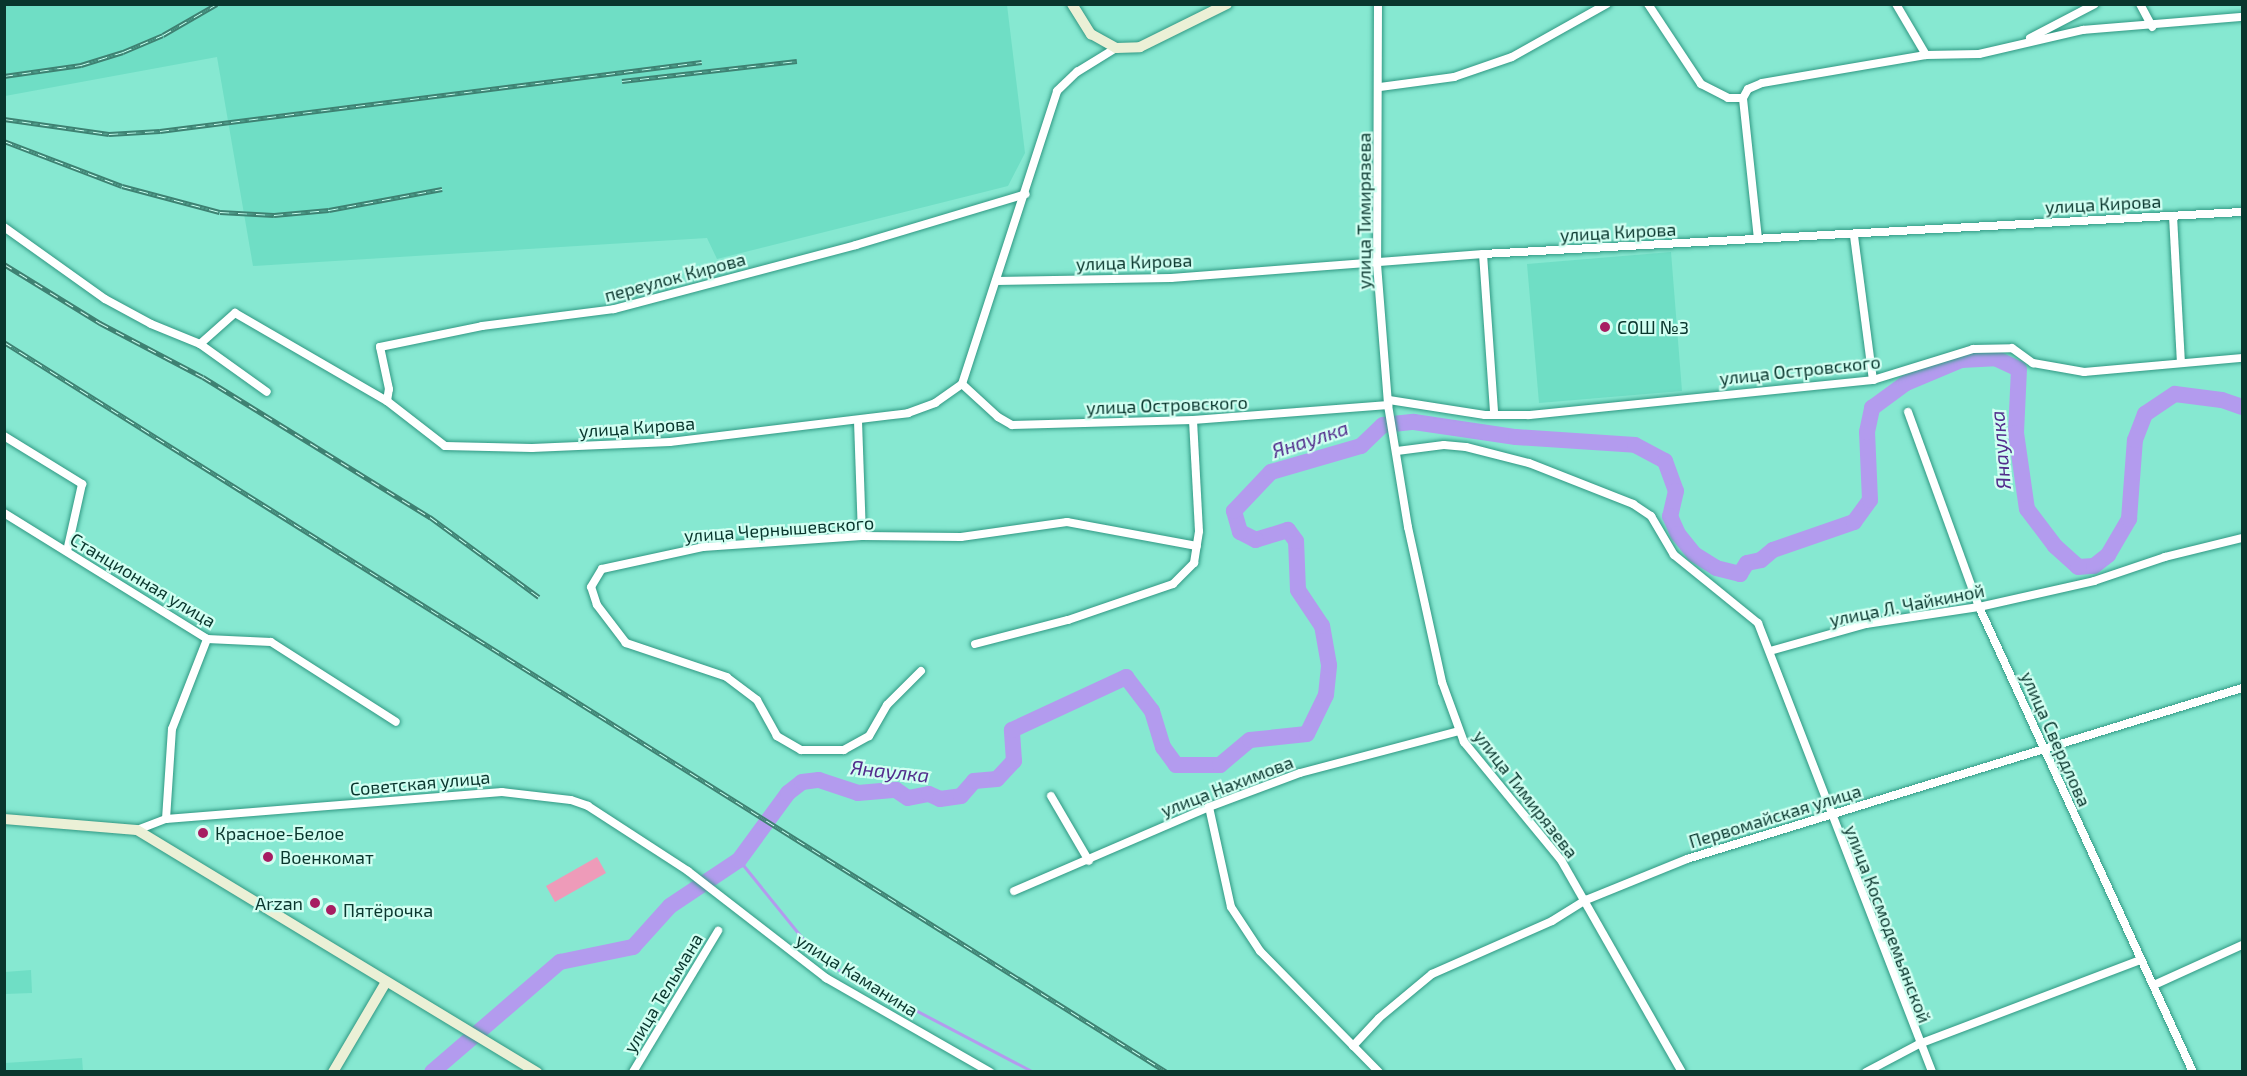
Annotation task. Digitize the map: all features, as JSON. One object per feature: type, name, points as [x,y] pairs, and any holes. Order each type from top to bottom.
[{"type":"street","points":[[1072,4],[1091,34],[1116,48]]},
{"type":"street","points":[[962,384],[1026,194],[1057,91],[1077,72],[1116,48],[1140,47],[1227,4]]},
{"type":"street","name":"улица Тимирязева","points":[[1378,4],[1380,87],[1377,264],[1388,403],[1408,527],[1442,682],[1459,731],[1535,825],[1586,900],[1682,1071]]},
{"type":"street","points":[[1380,87],[1454,77],[1512,57],[1608,4]]},
{"type":"street","points":[[1648,4],[1701,84],[1728,98],[1743,98]]},
{"type":"street","points":[[1896,4],[1926,55]]},
{"type":"street","points":[[2014,46],[2095,4]]},
{"type":"street","points":[[2140,4],[2152,27]]},
{"type":"street","points":[[1758,239],[1743,98],[1748,89],[1762,82],[1926,55],[1979,54],[2083,30],[2152,27],[2242,17]]},
{"type":"street","name":"переулок Кирова","points":[[387,401],[389,389],[380,347],[482,326],[614,309],[856,245],[1026,194]]},
{"type":"street","name":"улица Кирова","points":[[996,281],[1171,278],[1270,268],[1377,264],[1483,254],[1854,236],[2242,212]]},
{"type":"street","points":[[2173,216],[2181,363]]},
{"type":"street","points":[[4,227],[105,299],[151,324],[200,344],[267,392]]},
{"type":"street","points":[[1854,236],[1873,380]]},
{"type":"street","points":[[1483,254],[1494,413]]},
{"type":"street","name":"улица Кирова","points":[[200,344],[235,313],[387,401],[445,446],[670,442],[858,421],[908,413],[934,403],[962,384]]},
{"type":"street","name":"улица Островского","points":[[962,384],[990,411],[1012,425],[1193,420],[1388,403],[1529,415],[1873,380],[1973,350],[2012,348],[2033,363],[2084,372],[2242,358]]},
{"type":"street","name":"улица Свердлова","points":[[1908,412],[1979,607],[2193,1071]]},
{"type":"street","points":[[975,644],[1068,620],[1173,584],[1194,562],[1197,546],[1193,420]]},
{"type":"street","points":[[858,421],[861,536]]},
{"type":"street","points":[[4,436],[82,484],[67,551]]},
{"type":"street","points":[[1397,451],[1444,445],[1466,447],[1529,464],[1633,504],[1651,516],[1674,555],[1758,623],[1770,651]]},
{"type":"street","name":"Станционная улица","points":[[4,513],[207,639],[272,642],[396,722]]},
{"type":"street","name":"улица Чернышевского","points":[[921,671],[887,705],[869,736],[844,750],[801,750],[777,736],[757,700],[727,677],[626,643],[597,605],[591,587],[602,569],[702,547],[861,536],[961,537],[1067,522],[1197,546]]},
{"type":"street","name":"улица Л. Чайкиной","points":[[1770,651],[1866,624],[1979,607],[2094,581],[2164,557],[2242,538]]},
{"type":"street","points":[[166,819],[175,719],[207,639]]},
{"type":"street","name":"улица Космодемьянской","points":[[1770,651],[1829,814],[1919,1044],[1932,1071]]},
{"type":"street","name":"Первомайская улица","points":[[1353,1046],[1379,1018],[1432,974],[1552,921],[1586,900],[1687,859],[2242,688]]},
{"type":"street","name":"улица Нахимова","points":[[1014,891],[1089,861],[1209,807],[1300,773],[1459,731]]},
{"type":"street","name":"Советская улица","points":[[137,830],[166,819],[502,792],[546,795],[588,806],[688,871],[715,892]]},
{"type":"street","points":[[1052,796],[1089,861]]},
{"type":"street","points":[[1209,807],[1231,906],[1260,951],[1379,1071]]},
{"type":"street","points":[[4,810],[20,819]]},
{"type":"street","points":[[4,819],[137,830],[386,982],[453,1018],[537,1071]]},
{"type":"street","name":"улица Каманина","points":[[715,892],[826,978],[987,1071]]},
{"type":"street","name":"улица Тельмана","points":[[633,1071],[718,931]]},
{"type":"street","points":[[2154,985],[2242,945]]},
{"type":"street","points":[[1866,1071],[1919,1044],[2140,960]]},
{"type":"street","points":[[333,1071],[386,982]]},
{"type":"shaded area","points":[[5,4],[1007,5],[1025,153],[1008,186],[717,259],[707,238],[253,266],[217,57],[5,96]]},
{"type":"shaded area","name":"СОШ №3","points":[[1671,252],[1682,391],[1539,403],[1527,264]]},
{"type":"shaded area","points":[[597,857],[606,873],[555,902],[546,886]]},
{"type":"shaded area","points":[[31,970],[32,993],[5,994],[5,972]]},
{"type":"shaded area","points":[[82,1058],[83,1071],[5,1071],[5,1063]]},
{"type":"waterway","name":"Янаулка","points":[[432,1072],[560,962],[633,947],[670,906],[739,860],[788,793],[802,782],[819,780],[858,793],[896,790],[908,798],[929,794],[940,799],[961,796],[974,781],[997,779],[1014,761],[1012,730],[1126,677],[1152,711],[1163,747],[1176,765],[1220,765],[1250,740],[1307,734],[1326,695],[1329,665],[1322,626],[1298,590],[1296,541],[1288,530],[1256,540],[1240,532],[1234,511],[1271,472],[1361,446],[1383,425],[1414,422],[1516,437],[1635,445],[1665,461],[1676,491],[1670,516],[1678,534],[1694,554],[1716,568],[1740,574],[1747,563],[1761,560],[1773,550],[1854,522],[1870,500],[1867,432],[1872,408],[1906,383],[1961,360],[1995,358],[2019,369],[2016,433],[2027,509],[2055,546],[2078,567],[2094,566],[2108,555],[2129,519],[2135,440],[2145,414],[2175,394],[2222,400],[2242,407]]},
{"type":"waterway","points":[[739,860],[820,960],[1033,1072]]},
{"type":"railway","points":[[4,76],[81,65],[123,52],[163,35],[217,4]]},
{"type":"railway","points":[[622,81],[797,61]]},
{"type":"railway","points":[[4,119],[109,134],[160,131],[702,62]]},
{"type":"railway","points":[[4,141],[122,186],[220,212],[274,215],[329,210],[442,189]]},
{"type":"railway","points":[[4,264],[100,323],[203,377],[430,517],[539,597]]},
{"type":"railway","points":[[4,342],[1167,1072]]},
{"type":"place","name":"СОШ №3","points":[[1605,327]]},
{"type":"place","name":"Красное-Белое","points":[[203,833]]},
{"type":"place","name":"Военкомат","points":[[268,857]]},
{"type":"place","name":"Arzan","points":[[315,903]]},
{"type":"place","name":"Пятёрочка","points":[[331,910]]}]
